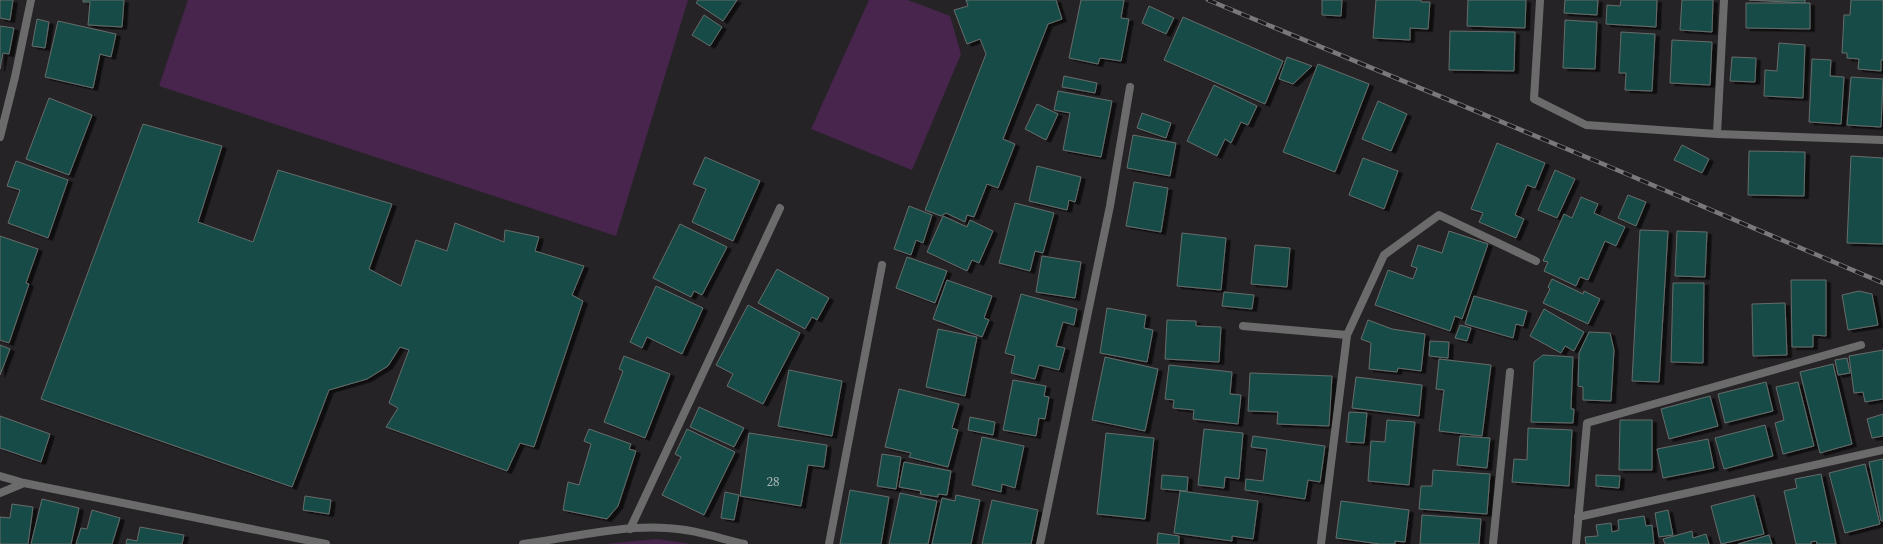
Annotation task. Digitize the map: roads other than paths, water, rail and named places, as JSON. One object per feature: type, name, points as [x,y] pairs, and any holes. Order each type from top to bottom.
[{"type":"street","points":[[0,137],[15,77],[31,0]]},
{"type":"street","points":[[1540,0],[1534,99],[1586,125],[1717,134],[1883,140]]},
{"type":"street","points":[[1717,134],[1724,0]]},
{"type":"street","points":[[1040,544],[1110,206],[1130,87]]},
{"type":"street","points":[[630,529],[780,208]]},
{"type":"street","points":[[1321,544],[1347,335],[1384,255],[1439,215],[1536,262]]},
{"type":"street","points":[[829,544],[882,265]]},
{"type":"street","points":[[1243,326],[1347,335]]},
{"type":"street","points":[[1576,544],[1586,424],[1861,345]]},
{"type":"street","points":[[1493,544],[1510,372]]},
{"type":"street","points":[[1578,517],[1883,450]]},
{"type":"street","points":[[0,476],[24,483],[326,544]]},
{"type":"street","points":[[0,493],[24,483]]},
{"type":"street","points":[[523,544],[630,529],[665,528],[691,531],[744,544]]},
{"type":"railway","points":[[1208,0],[1603,164],[1883,283]]}]
